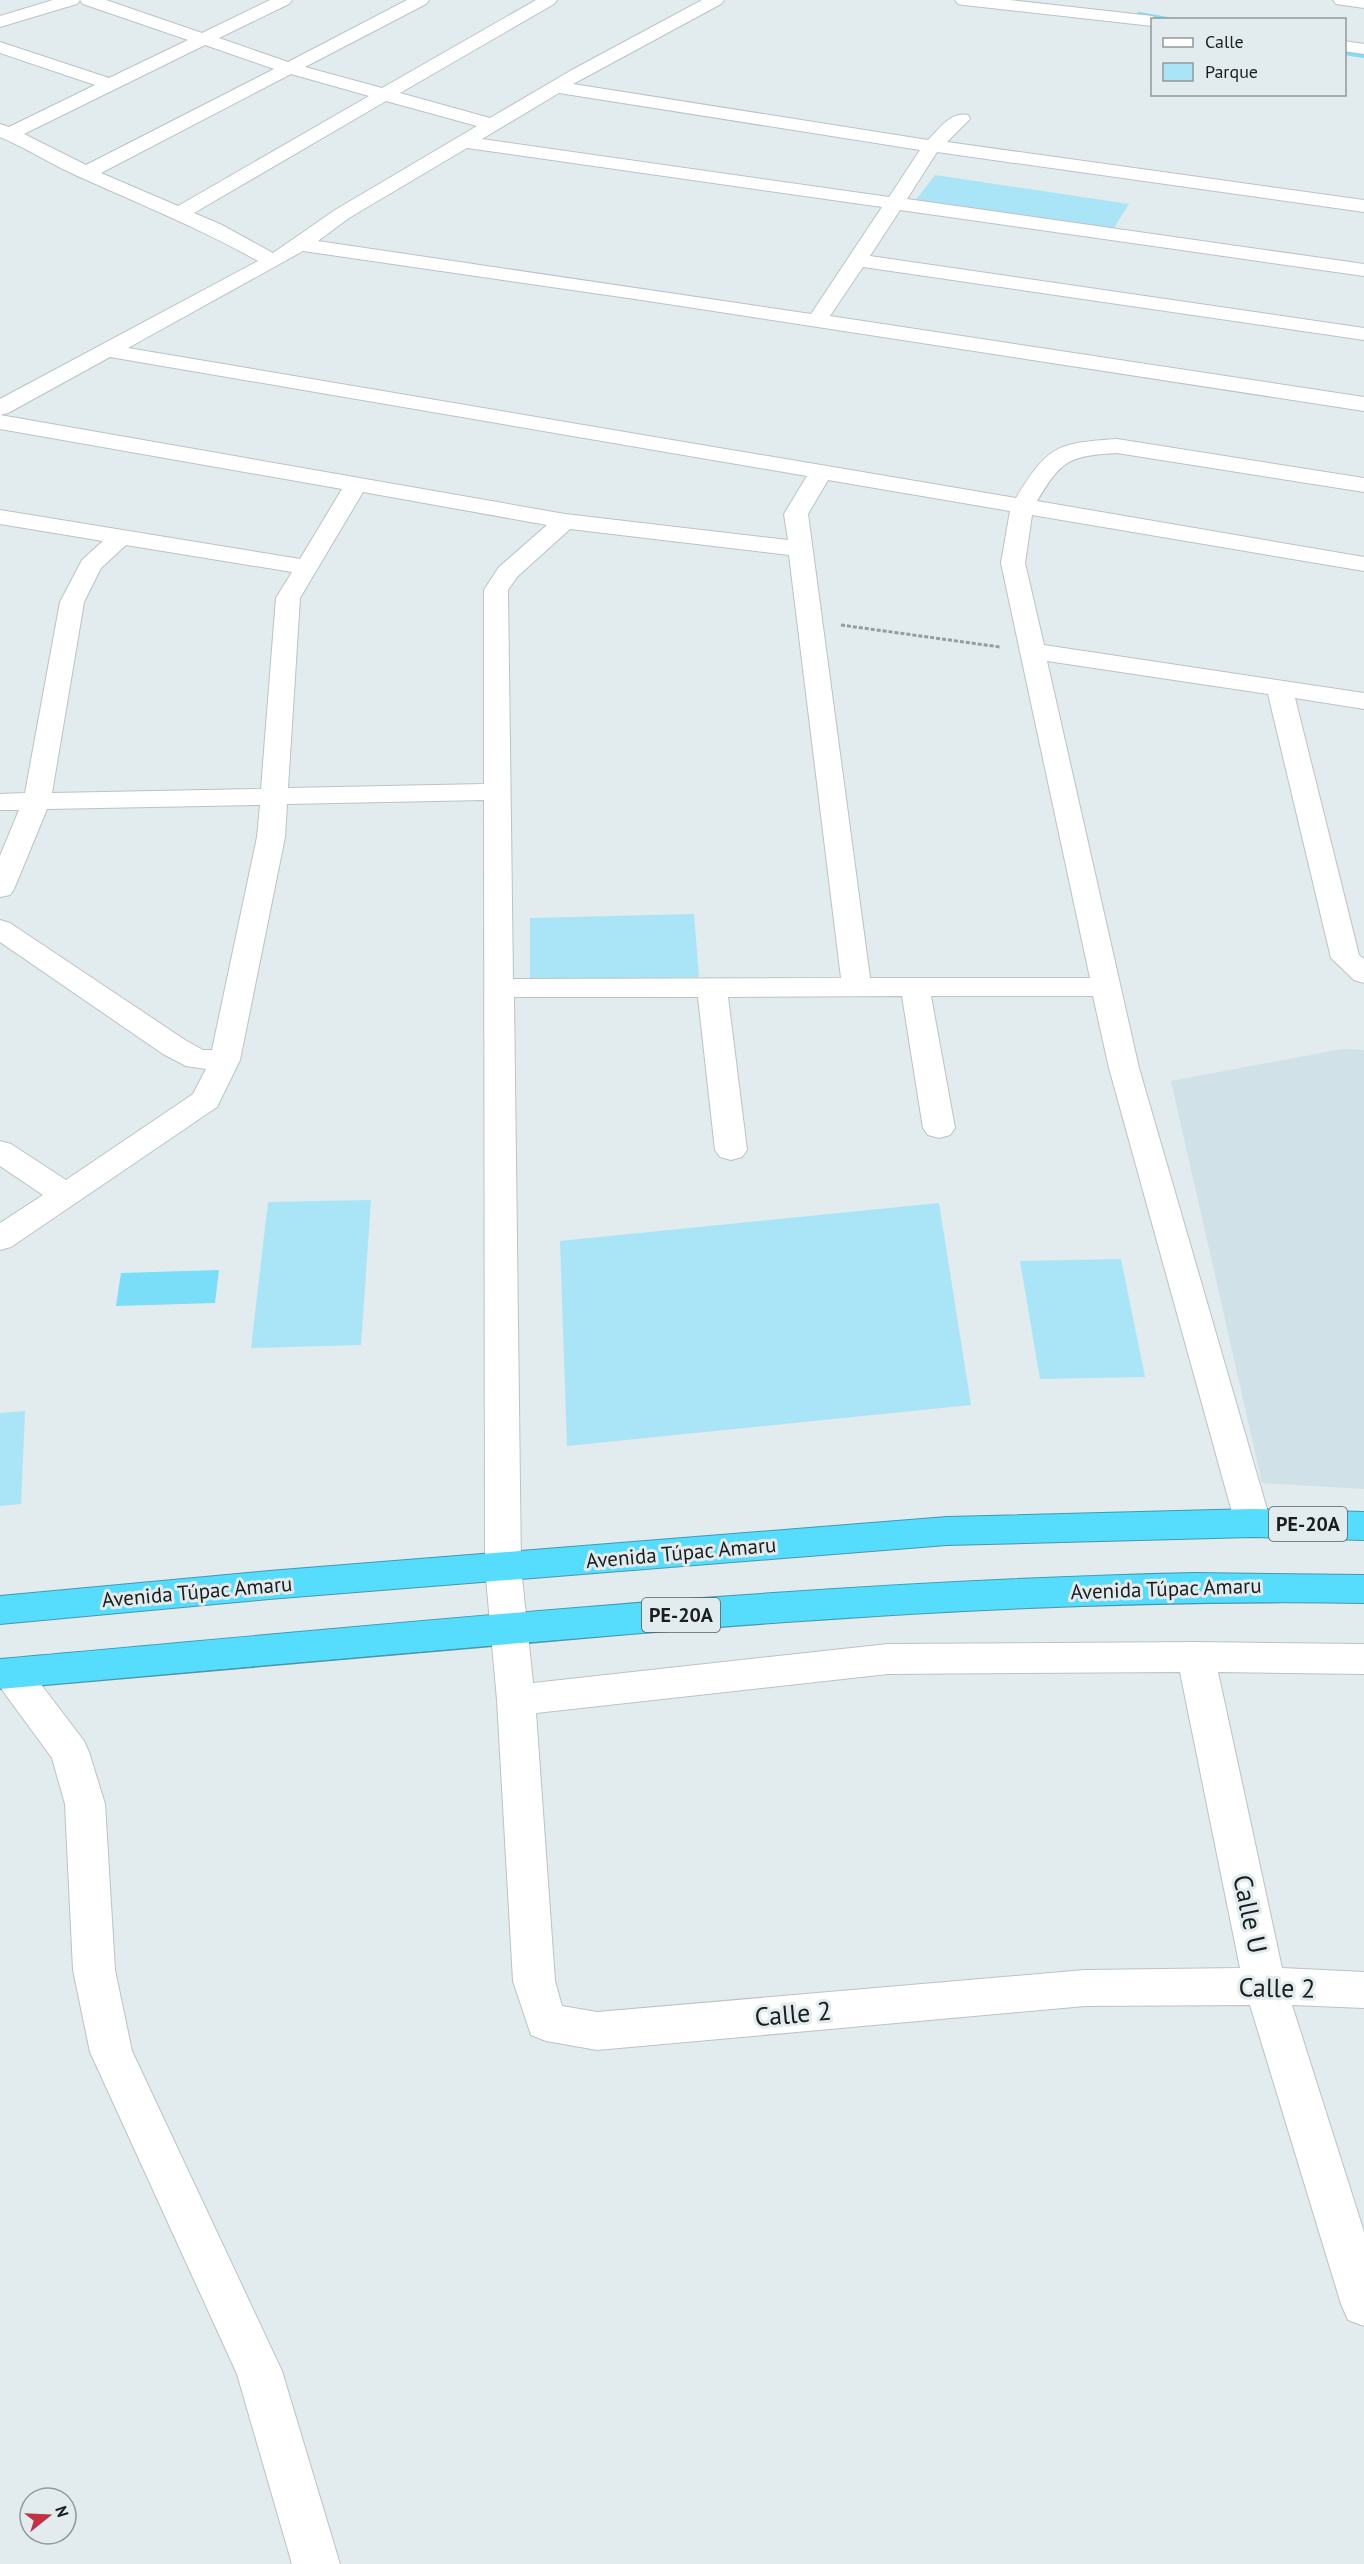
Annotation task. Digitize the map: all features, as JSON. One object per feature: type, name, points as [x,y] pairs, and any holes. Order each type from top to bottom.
[{"type":"highway","name":"Avenida Túpac Amaru","points":[[0,1610],[269,1585],[947,1531],[1253,1523],[1364,1526]]},
{"type":"highway","name":"Avenida Túpac Amaru","points":[[5,1674],[510,1629],[975,1595],[1273,1586],[1364,1589]]},
{"type":"street","points":[[0,22],[71,0]]},
{"type":"street","points":[[89,0],[288,68],[493,125]]},
{"type":"street","points":[[5,132],[283,0]]},
{"type":"street","points":[[86,173],[420,0]]},
{"type":"street","points":[[179,213],[548,0]]},
{"type":"street","points":[[0,408],[273,261],[300,245],[342,214],[556,87],[715,0]]},
{"type":"street","points":[[964,0],[1151,21]]},
{"type":"street","points":[[1342,0],[1364,3]]},
{"type":"street","points":[[1346,46],[1364,49]]},
{"type":"street","points":[[0,47],[109,84]]},
{"type":"street","points":[[556,87],[932,146],[1364,206]]},
{"type":"street","points":[[817,321],[932,146],[961,119]]},
{"type":"street","points":[[5,132],[86,173],[215,229],[273,261]]},
{"type":"street","points":[[465,142],[1364,270]]},
{"type":"street","points":[[300,245],[1364,404]]},
{"type":"street","points":[[858,260],[1364,334]]},
{"type":"street","points":[[105,350],[1364,564]]},
{"type":"street","points":[[0,422],[565,521],[800,549]]},
{"type":"street","points":[[1253,1523],[1124,1068],[1013,563],[1022,506],[1045,469],[1058,457],[1083,448],[1117,446],[1364,485]]},
{"type":"street","points":[[821,471],[796,514],[857,987]]},
{"type":"street","points":[[0,1239],[206,1100],[225,1060],[271,837],[288,598],[357,484]]},
{"type":"street","points":[[0,517],[307,567]]},
{"type":"street","points":[[565,521],[508,572],[496,591],[503,1567],[516,1700],[888,1659],[1196,1657],[1364,1659]]},
{"type":"street","points":[[0,889],[37,801],[72,602],[91,565],[115,543]]},
{"type":"street","points":[[1034,651],[1364,701]]},
{"type":"street","points":[[1280,690],[1345,958],[1364,974]]},
{"type":"street","points":[[0,802],[497,792]]},
{"type":"street","points":[[0,928],[174,1047],[197,1059],[225,1060]]},
{"type":"street","points":[[499,988],[1107,987]]},
{"type":"street","points":[[712,988],[731,1150]]},
{"type":"street","points":[[915,988],[939,1128]]},
{"type":"street","points":[[0,1151],[66,1195]]},
{"type":"street","name":"Calle U","points":[[1196,1657],[1265,1986],[1364,2304]]},
{"type":"street","points":[[5,1674],[70,1752],[85,1804],[94,1970],[111,2052],[260,2371],[316,2564]]},
{"type":"street","name":"Calle 2","points":[[516,1700],[534,1982],[546,2022],[597,2031],[1085,1988],[1265,1986],[1364,1990]]},
{"type":"path","points":[[809,620],[1034,651]]},
{"type":"shaded area","points":[[1342,1049],[1364,1050],[1364,1489],[1262,1483],[1171,1081]]},
{"type":"shaded area","points":[[219,1270],[215,1303],[116,1306],[121,1273]]},
{"type":"green space","points":[[935,175],[1129,204],[1114,228],[915,201]]},
{"type":"green space","points":[[694,914],[699,977],[530,982],[530,918]]},
{"type":"green space","points":[[371,1200],[361,1345],[251,1348],[268,1202]]},
{"type":"green space","points":[[939,1203],[971,1405],[567,1446],[560,1241]]},
{"type":"green space","points":[[1121,1259],[1145,1377],[1040,1379],[1020,1261]]},
{"type":"green space","points":[[25,1411],[21,1504],[0,1506],[0,1413]]},
{"type":"waterway","points":[[1139,15],[1156,18]]},
{"type":"waterway","points":[[1346,52],[1364,55]]}]
